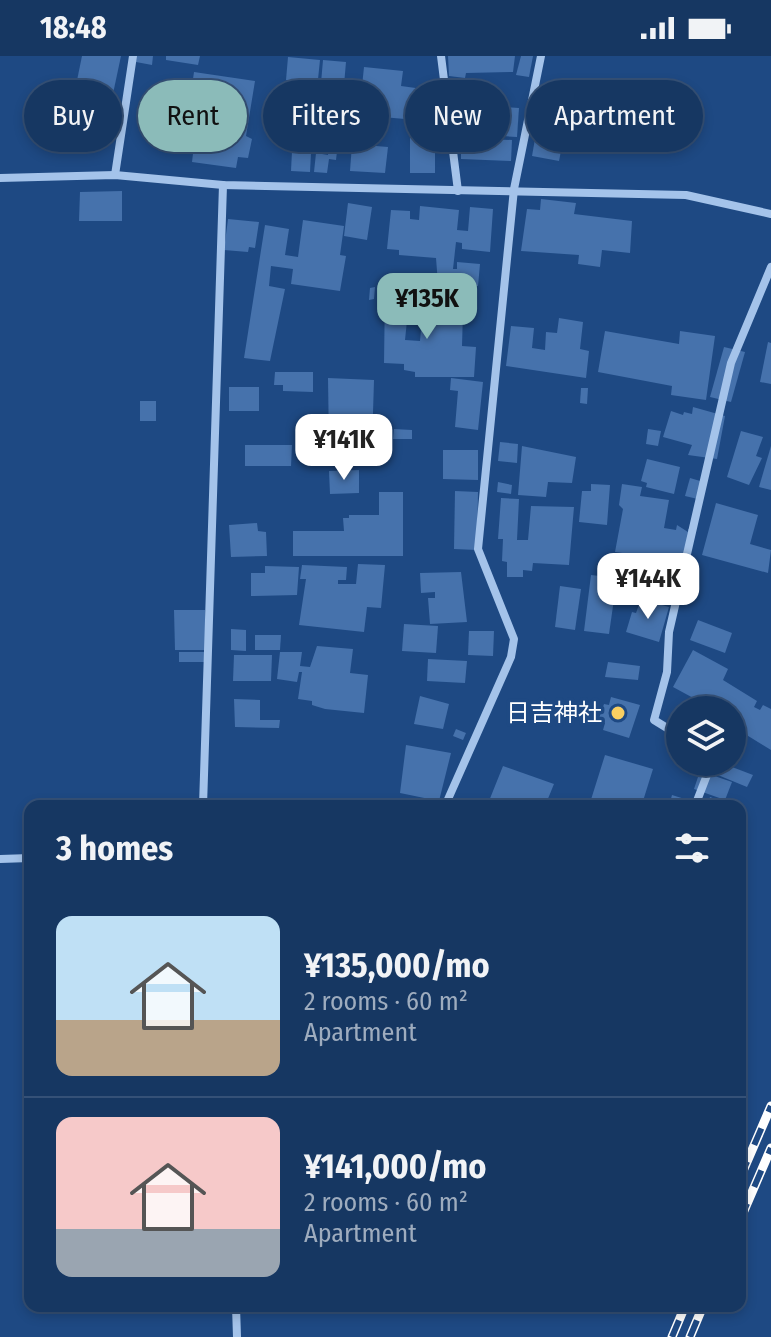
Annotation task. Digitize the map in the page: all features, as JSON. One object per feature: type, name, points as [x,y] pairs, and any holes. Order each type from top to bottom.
[{"type":"street","points":[[115,175],[133,56]]},
{"type":"street","points":[[441,56],[458,191]]},
{"type":"street","points":[[448,800],[511,657],[514,639],[478,549],[514,189],[541,56]]},
{"type":"street","points":[[0,178],[115,175],[223,185],[686,195],[771,214]]},
{"type":"street","points":[[203,800],[223,185]]},
{"type":"street","points":[[666,727],[654,720],[667,672],[669,632],[731,363],[771,267]]},
{"type":"street","points":[[697,800],[707,776]]},
{"type":"street","points":[[0,859],[24,858]]},
{"type":"street","points":[[236,1312],[237,1337]]},
{"type":"building","points":[[82,56],[121,56],[116,80],[77,80]]},
{"type":"building","points":[[136,56],[153,56],[152,65],[136,62]]},
{"type":"building","points":[[166,56],[200,56],[198,65],[166,60]]},
{"type":"building","points":[[448,56],[515,56],[513,72],[466,73],[465,78],[449,76]]},
{"type":"building","points":[[521,56],[533,56],[529,77],[516,75]]},
{"type":"building","points":[[288,57],[320,60],[318,80],[286,80]]},
{"type":"building","points":[[323,60],[346,62],[344,80],[321,80]]},
{"type":"building","points":[[364,67],[403,71],[401,86],[405,87],[405,119],[389,118],[389,80],[363,80]]},
{"type":"building","points":[[194,72],[255,81],[247,130],[247,80],[193,80]]},
{"type":"building","points":[[510,107],[519,108],[517,137],[510,137]]},
{"type":"building","points":[[247,136],[252,139],[248,158],[238,157],[236,168],[192,162],[193,152],[247,152]]},
{"type":"building","points":[[512,140],[511,161],[461,159],[461,152],[510,152]]},
{"type":"building","points":[[292,152],[311,153],[310,172],[291,171]]},
{"type":"building","points":[[328,152],[337,152],[336,160],[329,159],[327,173],[314,172],[316,153],[328,155]]},
{"type":"building","points":[[351,152],[387,152],[385,173],[350,171]]},
{"type":"building","points":[[410,152],[435,152],[435,173],[410,173]]},
{"type":"building","points":[[533,152],[561,152],[559,161],[532,156]]},
{"type":"building","points":[[122,191],[122,221],[79,221],[80,192]]},
{"type":"building","points":[[541,199],[576,203],[574,214],[632,221],[630,253],[602,250],[600,267],[578,264],[579,255],[521,251],[527,209],[540,210]]},
{"type":"building","points":[[348,203],[372,207],[367,240],[344,236]]},
{"type":"building","points":[[420,206],[459,210],[457,230],[468,231],[470,207],[493,209],[490,252],[462,249],[462,243],[456,242],[453,269],[457,269],[457,262],[480,264],[478,286],[438,284],[436,258],[399,255],[399,250],[387,249],[391,210],[410,211],[410,219],[419,220]]},
{"type":"building","points":[[228,219],[259,222],[255,248],[249,247],[248,252],[224,250]]},
{"type":"building","points":[[303,220],[344,226],[340,255],[346,256],[340,291],[291,284],[293,269],[271,266],[269,286],[285,289],[270,361],[244,358],[265,225],[289,229],[285,255],[298,257]]},
{"type":"building","points":[[375,287],[374,299],[369,300],[370,288]]},
{"type":"building","points":[[385,291],[410,292],[405,340],[420,341],[423,308],[463,311],[462,346],[476,347],[474,377],[415,377],[415,372],[404,370],[404,364],[384,363]]},
{"type":"building","points":[[559,318],[583,322],[580,349],[589,351],[586,378],[506,366],[511,326],[534,328],[532,348],[545,350],[546,332],[557,333]]},
{"type":"building","points":[[605,331],[679,344],[680,331],[715,336],[706,400],[671,395],[672,386],[598,372]]},
{"type":"building","points":[[768,342],[771,343],[771,384],[760,382]]},
{"type":"building","points":[[724,347],[745,352],[731,402],[710,397]]},
{"type":"building","points":[[275,372],[313,372],[313,392],[283,391],[283,385],[274,385]]},
{"type":"building","points":[[328,378],[374,380],[372,445],[329,444]]},
{"type":"building","points":[[451,378],[483,382],[478,430],[455,427],[458,391],[450,390]]},
{"type":"building","points":[[229,387],[259,387],[259,411],[229,411]]},
{"type":"building","points":[[581,388],[588,388],[587,404],[580,403]]},
{"type":"building","points":[[140,401],[156,401],[156,421],[140,421]]},
{"type":"building","points":[[693,407],[725,416],[717,459],[688,455],[692,445],[663,437],[671,411],[692,414]]},
{"type":"building","points":[[394,429],[412,430],[412,439],[393,439]]},
{"type":"building","points":[[648,429],[661,431],[658,446],[646,444]]},
{"type":"building","points":[[741,431],[763,437],[756,456],[762,458],[749,485],[727,477]]},
{"type":"building","points":[[500,442],[518,444],[517,463],[498,461]]},
{"type":"building","points":[[245,445],[292,445],[291,466],[245,466]]},
{"type":"building","points":[[522,446],[576,457],[572,483],[548,482],[546,497],[518,495]]},
{"type":"building","points":[[771,446],[771,490],[759,487]]},
{"type":"building","points":[[443,450],[478,450],[478,480],[443,479]]},
{"type":"building","points":[[647,459],[680,467],[674,494],[646,487],[647,483],[641,481]]},
{"type":"building","points":[[359,470],[359,493],[330,494],[329,471]]},
{"type":"building","points":[[690,478],[707,483],[702,500],[685,496]]},
{"type":"building","points":[[498,482],[512,485],[511,494],[497,492]]},
{"type":"building","points":[[591,484],[610,485],[607,525],[579,522],[582,491],[591,491]]},
{"type":"building","points":[[622,484],[642,487],[640,496],[669,500],[664,528],[676,530],[677,525],[688,532],[688,529],[693,530],[688,562],[615,552],[623,509],[619,505]]},
{"type":"building","points":[[455,491],[478,492],[477,550],[454,549]]},
{"type":"building","points":[[379,492],[403,492],[403,556],[293,556],[293,531],[344,531],[343,518],[349,518],[349,515],[379,515]]},
{"type":"building","points":[[501,498],[519,499],[517,540],[528,540],[531,506],[574,507],[569,565],[533,563],[532,571],[523,570],[523,577],[507,577],[507,562],[502,561],[503,539],[498,539]]},
{"type":"building","points":[[716,503],[758,515],[750,544],[771,550],[768,573],[702,555]]},
{"type":"building","points":[[257,523],[258,531],[266,532],[267,556],[231,557],[229,525]]},
{"type":"building","points":[[358,564],[385,565],[381,608],[367,607],[364,632],[299,625],[306,579],[300,579],[302,565],[347,567],[346,580],[338,580],[338,584],[356,584]]},
{"type":"building","points":[[265,566],[299,567],[297,595],[251,596],[251,573],[265,573]]},
{"type":"building","points":[[461,572],[467,622],[430,624],[428,598],[435,598],[435,592],[421,593],[420,573]]},
{"type":"building","points":[[591,575],[617,578],[609,634],[584,631]]},
{"type":"building","points":[[560,586],[581,589],[575,630],[555,627]]},
{"type":"building","points":[[641,599],[669,607],[659,642],[626,632],[632,612],[636,613]]},
{"type":"building","points":[[174,610],[205,610],[205,650],[175,650]]},
{"type":"building","points":[[698,620],[732,633],[725,653],[690,640]]},
{"type":"building","points":[[404,624],[438,626],[436,653],[402,651]]},
{"type":"building","points":[[231,629],[246,630],[246,651],[231,650]]},
{"type":"building","points":[[469,631],[494,631],[493,656],[468,655]]},
{"type":"building","points":[[255,635],[281,635],[280,650],[255,650]]},
{"type":"building","points":[[317,646],[353,649],[350,673],[368,675],[364,713],[325,709],[312,705],[312,701],[298,699],[302,672],[299,672],[297,682],[277,679],[280,652],[302,652],[300,666],[310,667]]},
{"type":"building","points":[[693,650],[728,669],[723,680],[757,701],[754,707],[760,710],[763,705],[771,709],[771,750],[746,735],[746,696],[690,696],[673,687]]},
{"type":"building","points":[[179,652],[206,652],[206,662],[179,662]]},
{"type":"building","points":[[234,655],[272,655],[271,681],[233,681]]},
{"type":"building","points":[[428,659],[467,661],[465,683],[427,681]]},
{"type":"building","points":[[608,662],[640,666],[638,680],[605,677]]},
{"type":"building","points":[[420,696],[449,704],[443,729],[414,724]]},
{"type":"building","points":[[611,697],[640,705],[629,738],[603,730],[605,723],[598,721],[604,704],[609,705]]},
{"type":"building","points":[[234,699],[260,700],[260,720],[280,720],[279,728],[235,727]]},
{"type":"building","points":[[456,729],[466,733],[463,740],[453,736]]},
{"type":"building","points":[[406,745],[451,753],[439,800],[400,793]]},
{"type":"building","points":[[605,755],[653,769],[643,800],[591,800]]},
{"type":"building","points":[[503,766],[554,784],[547,800],[489,800]]},
{"type":"building","points":[[746,772],[753,775],[747,787],[720,776],[746,776]]},
{"type":"building","points":[[698,776],[715,776],[732,782],[725,800],[694,789]]},
{"type":"building","points":[[672,795],[688,800],[671,800]]},
{"type":"railway","points":[[746,1164],[771,1106]]},
{"type":"railway","points":[[746,1206],[771,1148]]},
{"type":"railway","points":[[672,1337],[682,1312]]},
{"type":"railway","points":[[690,1337],[700,1312]]},
{"type":"place","name":"日吉神社","points":[[618,713]]}]
